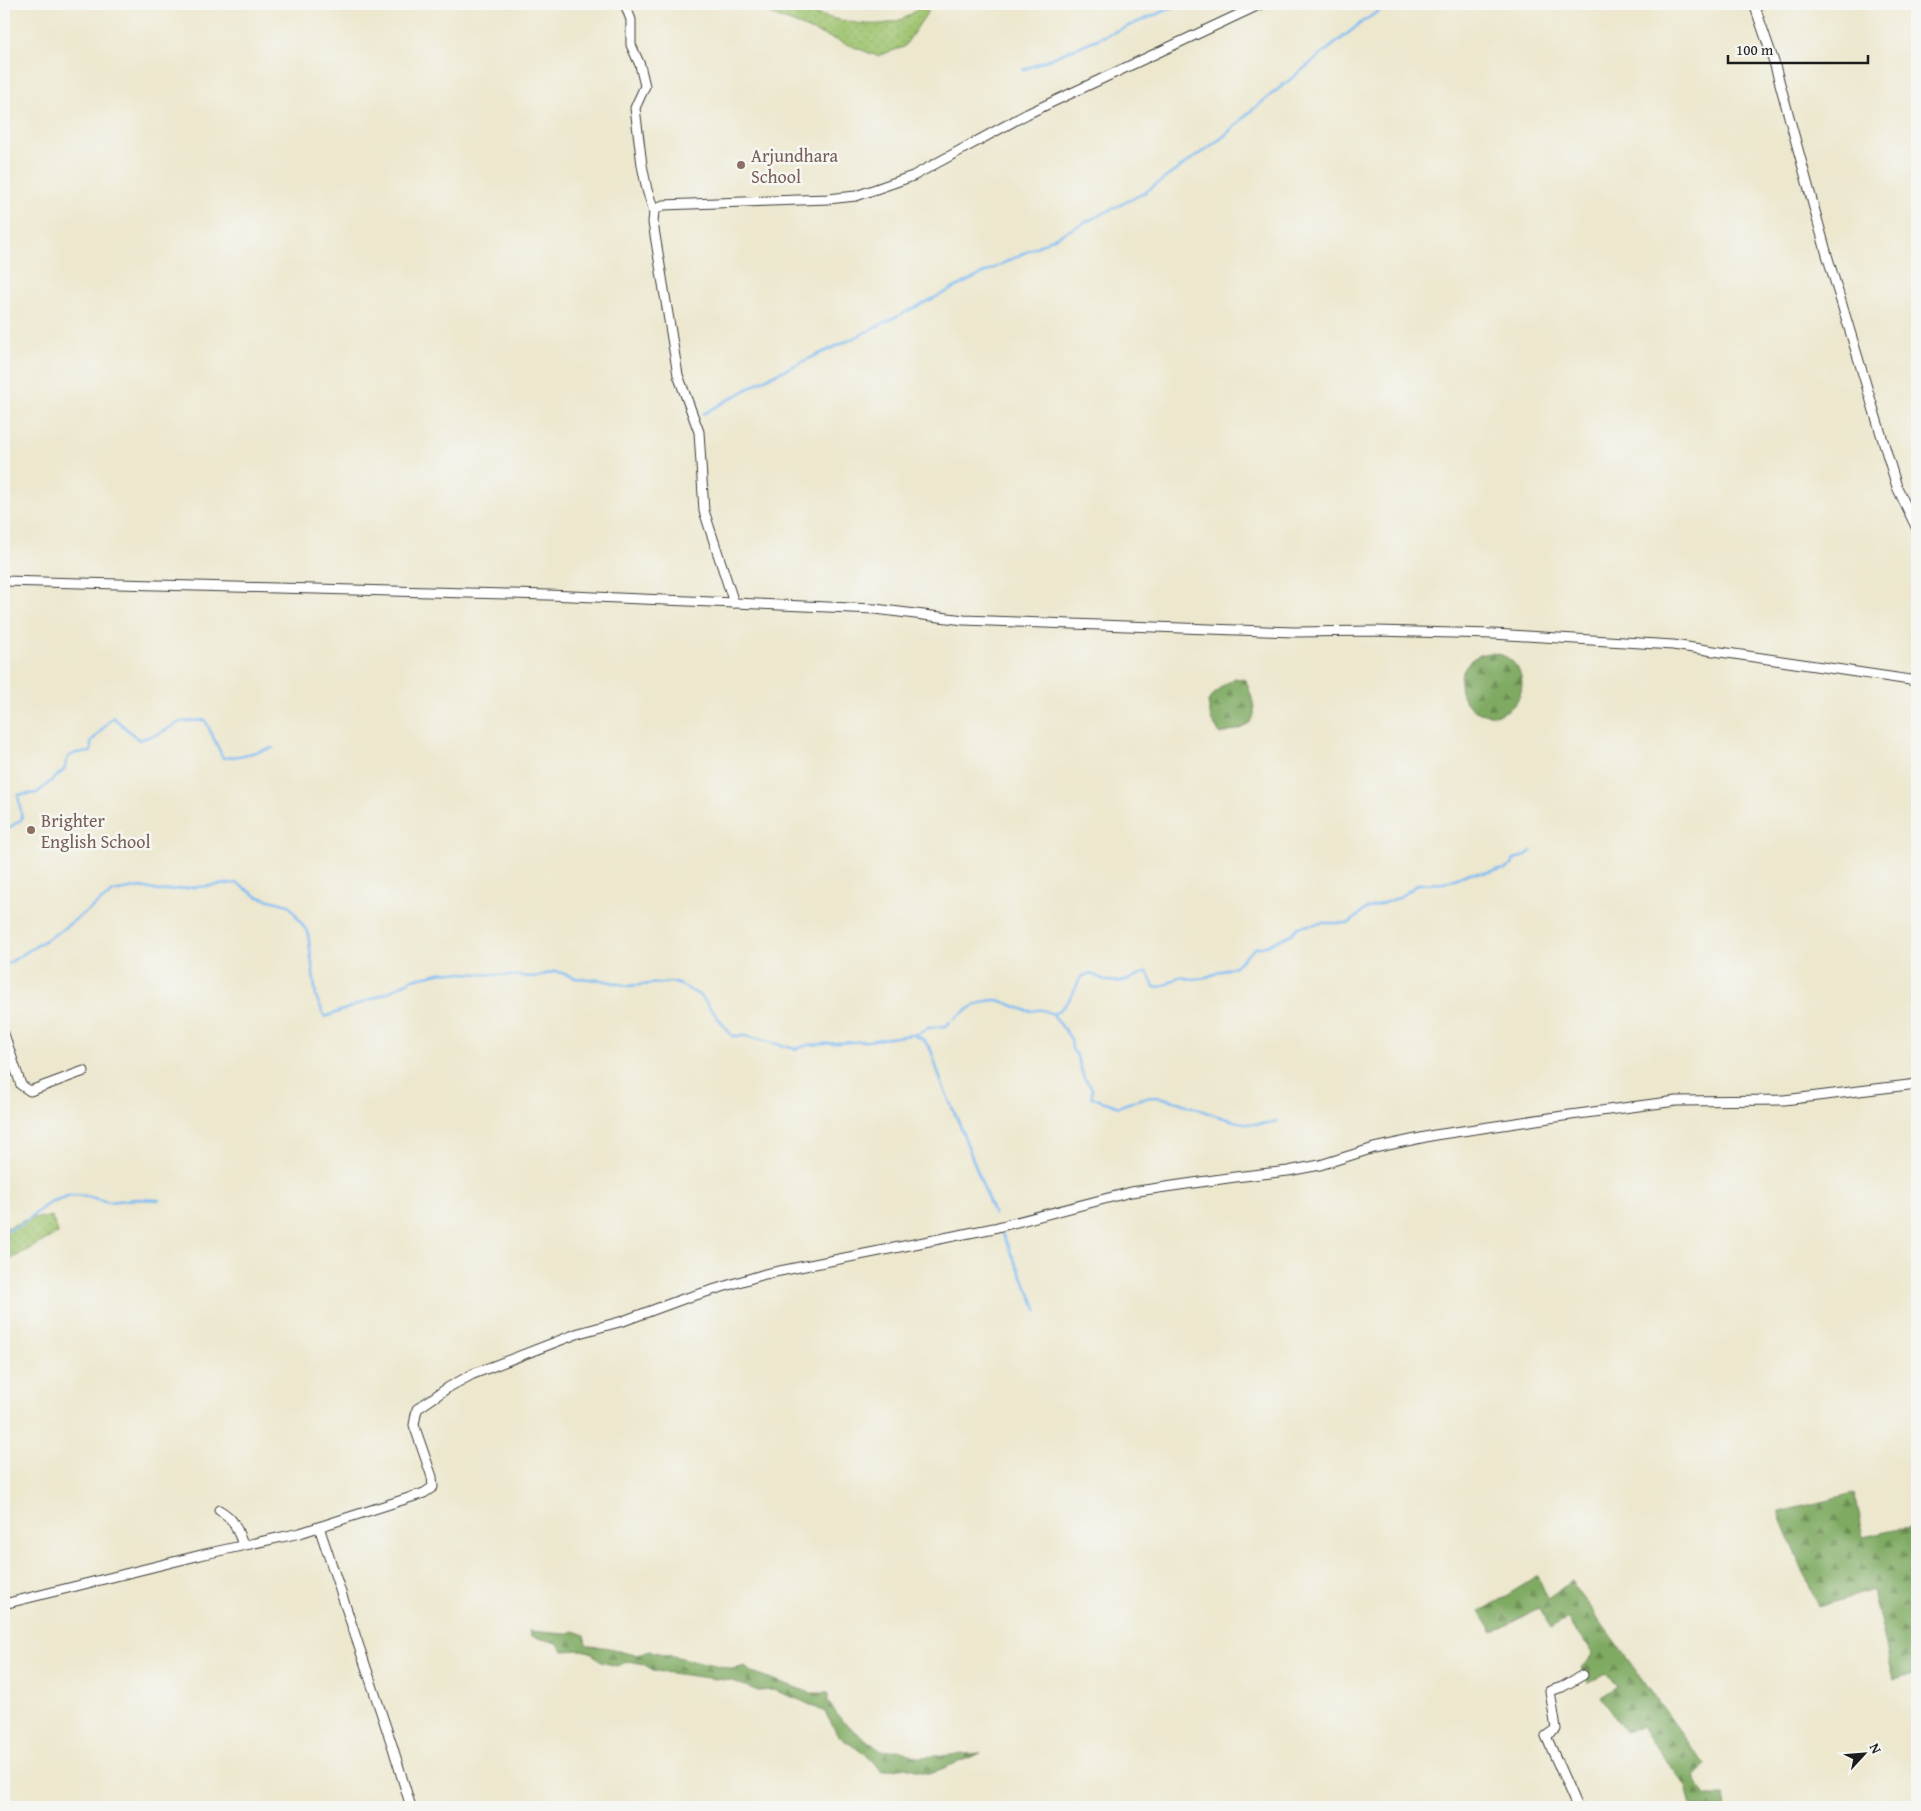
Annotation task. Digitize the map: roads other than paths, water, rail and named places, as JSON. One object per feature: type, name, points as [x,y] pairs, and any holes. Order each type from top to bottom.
[{"type":"street","points":[[625,4],[631,20],[631,45],[640,65],[645,86],[635,108],[643,172],[654,211],[653,223],[678,375],[699,432],[704,511],[734,602]]},
{"type":"street","points":[[654,211],[663,205],[828,199],[856,196],[913,176],[1027,114],[1261,4]]},
{"type":"street","points":[[1754,4],[1774,62],[1827,255],[1897,487],[1917,529]]},
{"type":"street","points":[[4,581],[548,595],[875,609],[964,620],[1294,632],[1376,631],[1493,634],[1674,645],[1917,681]]},
{"type":"street","points":[[4,1034],[22,1085],[30,1091],[84,1071]]},
{"type":"street","points":[[4,1604],[320,1526],[424,1493],[433,1487],[432,1477],[414,1425],[417,1409],[449,1387],[473,1374],[579,1334],[765,1274],[994,1228],[1131,1192],[1288,1171],[1320,1164],[1374,1148],[1435,1135],[1676,1101],[1784,1100],[1917,1084]]},
{"type":"street","points":[[219,1510],[230,1516],[244,1545]]},
{"type":"street","points":[[320,1526],[411,1807]]},
{"type":"street","points":[[1577,1807],[1546,1736],[1556,1729],[1550,1691],[1562,1687],[1583,1675]]},
{"type":"waterway","points":[[1023,70],[1181,4]]},
{"type":"waterway","points":[[703,414],[767,378],[856,337],[1144,193],[1223,137],[1252,110],[1362,22],[1390,4]]},
{"type":"waterway","points":[[4,829],[9,828],[22,819],[18,795],[37,793],[64,770],[68,757],[76,753],[91,752],[91,742],[113,717],[139,740],[158,734],[180,722],[205,720],[223,758],[273,748]]},
{"type":"waterway","points":[[954,1019],[976,1005],[995,1000],[1027,1011],[1040,1010],[1053,1014],[1067,1003],[1081,977],[1091,973],[1112,982],[1119,982],[1147,971],[1154,987],[1165,985],[1179,977],[1204,978],[1235,966],[1255,948],[1266,946],[1292,934],[1298,927],[1321,923],[1349,923],[1366,909],[1398,898],[1419,884],[1444,883],[1470,873],[1505,869],[1512,865],[1514,859],[1525,856],[1531,851]]},
{"type":"waterway","points":[[4,966],[60,931],[113,892],[141,887],[159,891],[237,883],[258,897],[289,905],[308,933],[316,997],[325,1017],[385,994],[413,979],[443,972],[537,977],[556,971],[576,978],[601,980],[629,986],[671,982],[681,985],[701,996],[732,1036],[746,1036],[796,1049],[808,1045],[867,1041],[918,1034],[928,1028],[946,1026],[950,1022]]},
{"type":"waterway","points":[[1053,1014],[1071,1039],[1072,1049],[1076,1054],[1084,1078],[1092,1088],[1092,1097],[1095,1099],[1118,1107],[1141,1099],[1160,1097],[1238,1122],[1264,1124],[1277,1121]]},
{"type":"waterway","points":[[915,1036],[923,1039],[931,1050],[942,1084],[994,1215]]},
{"type":"waterway","points":[[4,1231],[21,1225],[50,1202],[71,1195],[86,1196],[109,1202],[136,1199],[159,1200]]},
{"type":"waterway","points":[[1002,1233],[1038,1311]]},
{"type":"place","name":"Arjundhara School","points":[[741,165]]},
{"type":"place","name":"Brighter English School","points":[[31,830]]}]
